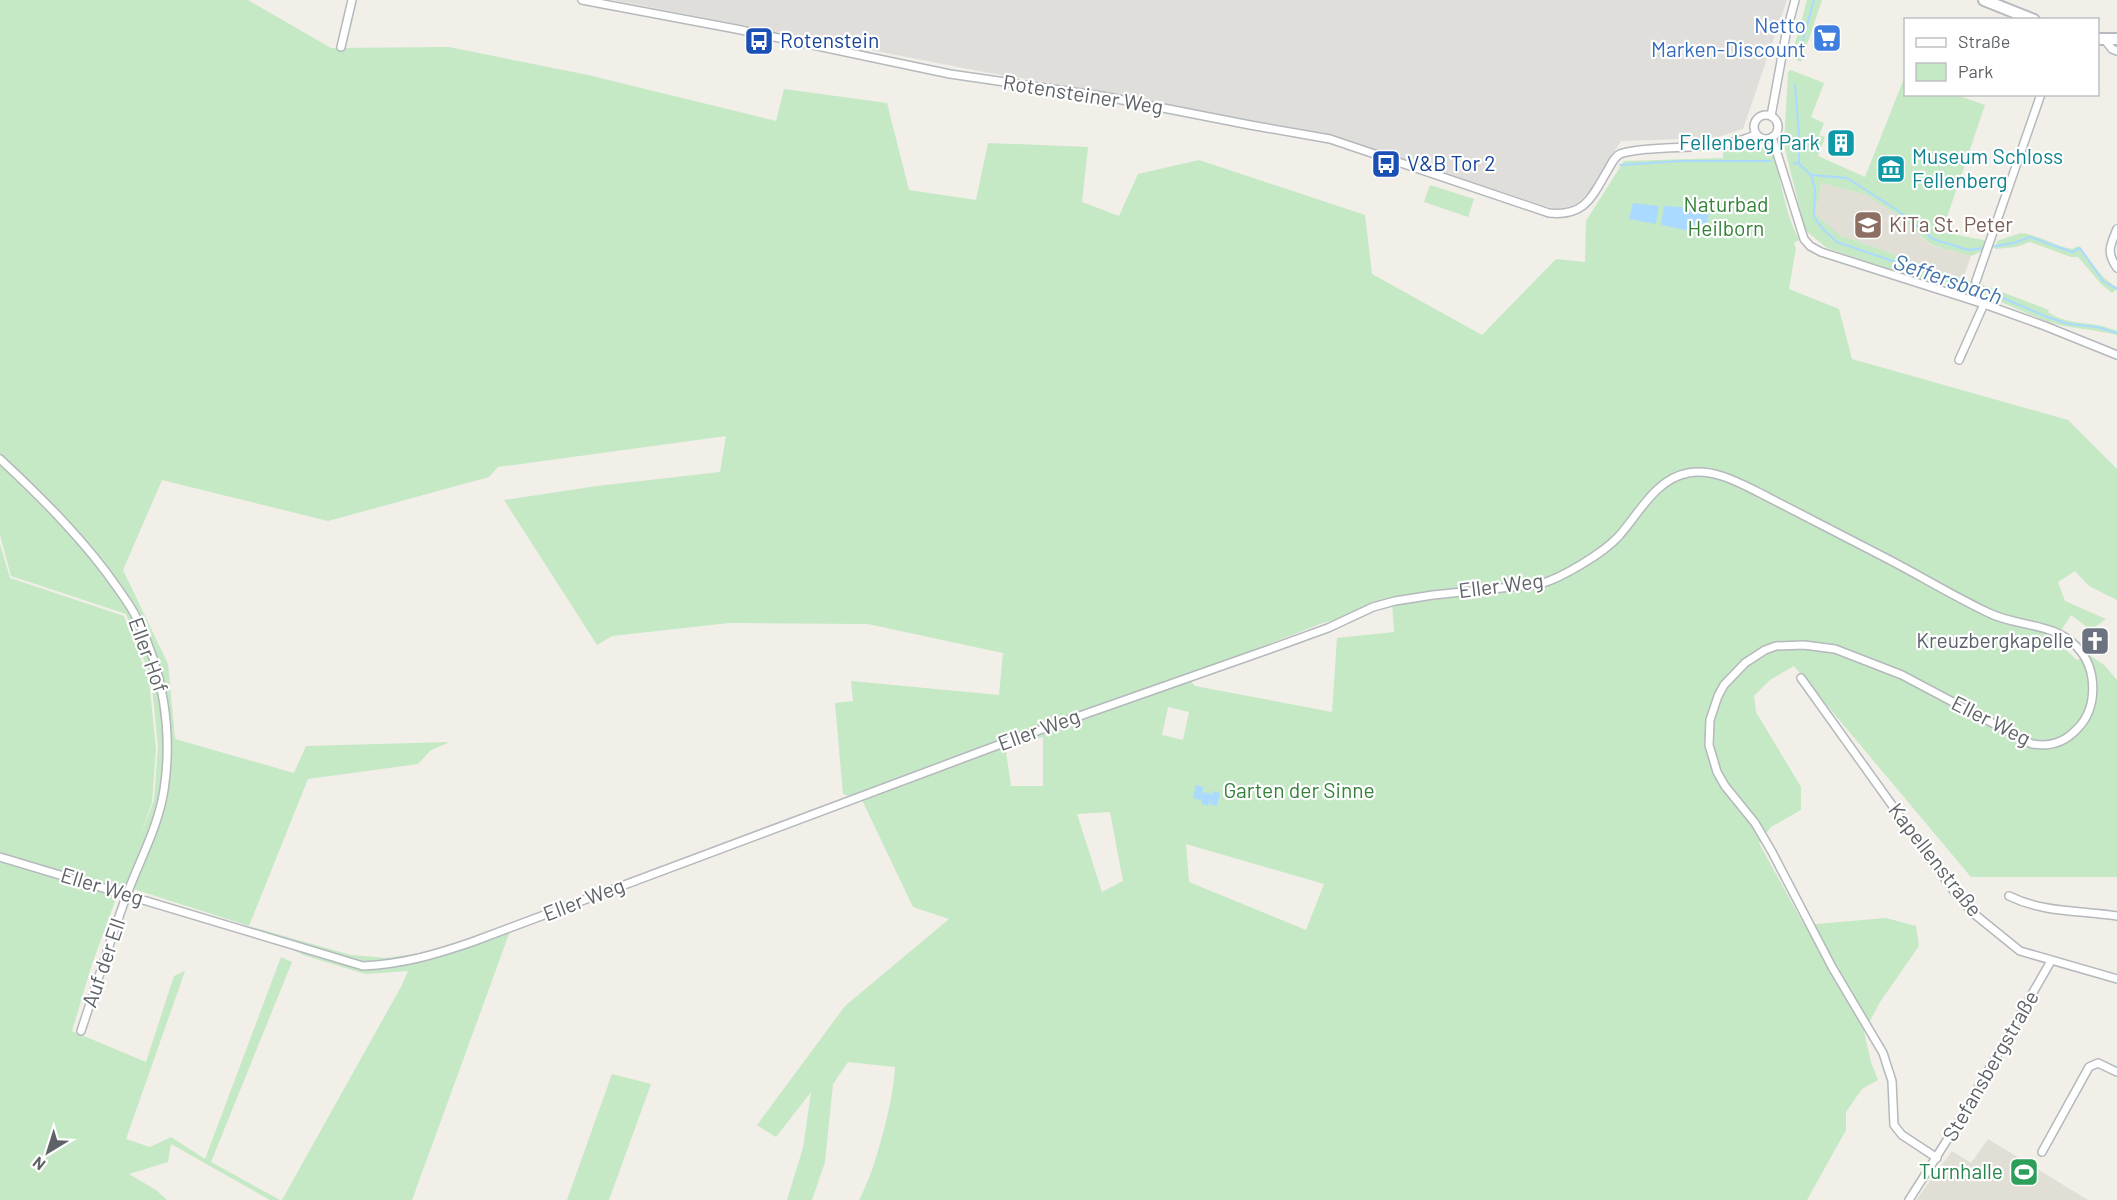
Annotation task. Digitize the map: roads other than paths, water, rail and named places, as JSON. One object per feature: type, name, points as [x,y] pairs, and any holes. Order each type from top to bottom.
[{"type":"main road","points":[[1984,0],[2029,18]]},
{"type":"main road","points":[[2101,39],[2117,39]]},
{"type":"street","points":[[341,47],[352,0]]},
{"type":"street","name":"Rotensteiner Weg","points":[[582,0],[950,74],[1102,96],[1330,139],[1527,207],[1555,214],[1576,211],[1590,200],[1614,159],[1620,154],[1646,149],[1738,141],[1756,134]]},
{"type":"street","points":[[1771,116],[1782,51],[1795,0]]},
{"type":"street","points":[[2101,39],[2117,51]]},
{"type":"street","points":[[1976,281],[2040,96]]},
{"type":"street","points":[[1762,116],[1771,116],[1778,127],[1772,137],[1765,139],[1756,134],[1754,127],[1756,120],[1762,116]]},
{"type":"street","points":[[1772,137],[1804,239],[1810,246],[1821,252],[1984,304],[2117,355]]},
{"type":"street","points":[[2117,229],[2110,249],[2111,259],[2117,268]]},
{"type":"street","points":[[1959,360],[1984,304]]},
{"type":"street","name":"Eller Hof","points":[[0,459],[35,491],[108,574],[136,616],[153,658],[165,701],[168,747],[164,791],[150,842],[127,894]]},
{"type":"street","name":"Eller Weg","points":[[0,857],[363,966],[423,958],[472,942],[1017,738],[1328,628],[1373,607],[1433,595],[1540,584],[1552,580],[1578,566],[1617,538],[1651,496],[1668,481],[1690,472],[1704,473],[1719,476],[1758,492],[1991,614],[2037,625],[2065,637],[2077,646],[2091,672],[2092,703],[2086,718],[2069,737],[2045,746],[2032,744],[1902,675],[1835,649],[1787,645],[1766,650],[1745,663],[1734,674],[1724,685],[1713,707],[1708,731],[1712,758],[1717,772],[1725,786],[1755,823],[1832,967],[1883,1053],[1892,1081],[1894,1125],[1902,1135],[1937,1158]]},
{"type":"street","name":"Kapellenstraße","points":[[1801,678],[1956,894],[1973,913],[2019,951],[2117,979]]},
{"type":"street","name":"Auf der Ell","points":[[81,1031],[127,894]]},
{"type":"street","points":[[2008,896],[2040,908],[2117,916]]},
{"type":"street","name":"Stefansbergstraße","points":[[1909,1200],[1937,1158],[2051,962]]},
{"type":"street","points":[[2042,1152],[2090,1067],[2098,1063],[2117,1072]]},
{"type":"water","points":[[1633,203],[1659,206],[1656,224],[1629,219]]},
{"type":"water","points":[[1664,206],[1710,209],[1704,234],[1661,225]]},
{"type":"water","points":[[1196,785],[1203,787],[1202,795],[1204,792],[1211,794],[1212,797],[1213,791],[1220,793],[1217,806],[1210,804],[1211,799],[1208,806],[1201,804],[1202,797],[1200,800],[1193,798]]},
{"type":"waterway","points":[[1799,53],[1814,0]]},
{"type":"waterway","points":[[1795,84],[1799,164]]},
{"type":"waterway","name":"Seffersbach","points":[[1620,165],[1680,161],[1771,161]]},
{"type":"waterway","name":"Seffersbach","points":[[1794,163],[1799,164],[1811,175],[1815,189],[1814,217],[1837,242],[1943,278],[1980,288],[2047,317],[2069,324],[2097,327],[2117,333]]},
{"type":"waterway","points":[[1811,175],[1847,178],[1897,210],[1933,239],[1968,250],[1984,248]]},
{"type":"waterway","points":[[1990,247],[2014,243],[2030,237],[2072,252],[2080,248],[2103,281],[2117,289]]},
{"type":"place","name":"Netto Marken-Discount","points":[[1827,38]]},
{"type":"place","name":"Rotenstein","points":[[759,41]]},
{"type":"place","name":"Fellenberg Park","points":[[1841,143]]},
{"type":"place","name":"V&B Tor 2","points":[[1386,164]]},
{"type":"place","name":"Museum Schloss Fellenberg","points":[[1891,169]]},
{"type":"place","name":"KiTa St. Peter","points":[[1868,225]]},
{"type":"place","name":"Kreuzbergkapelle","points":[[2095,641]]},
{"type":"place","name":"Turnhalle","points":[[2024,1172]]},
{"type":"park label","name":"Naturbad Heilborn","points":[[1726,217]]},
{"type":"park label","name":"Garten der Sinne","points":[[1299,791]]}]
